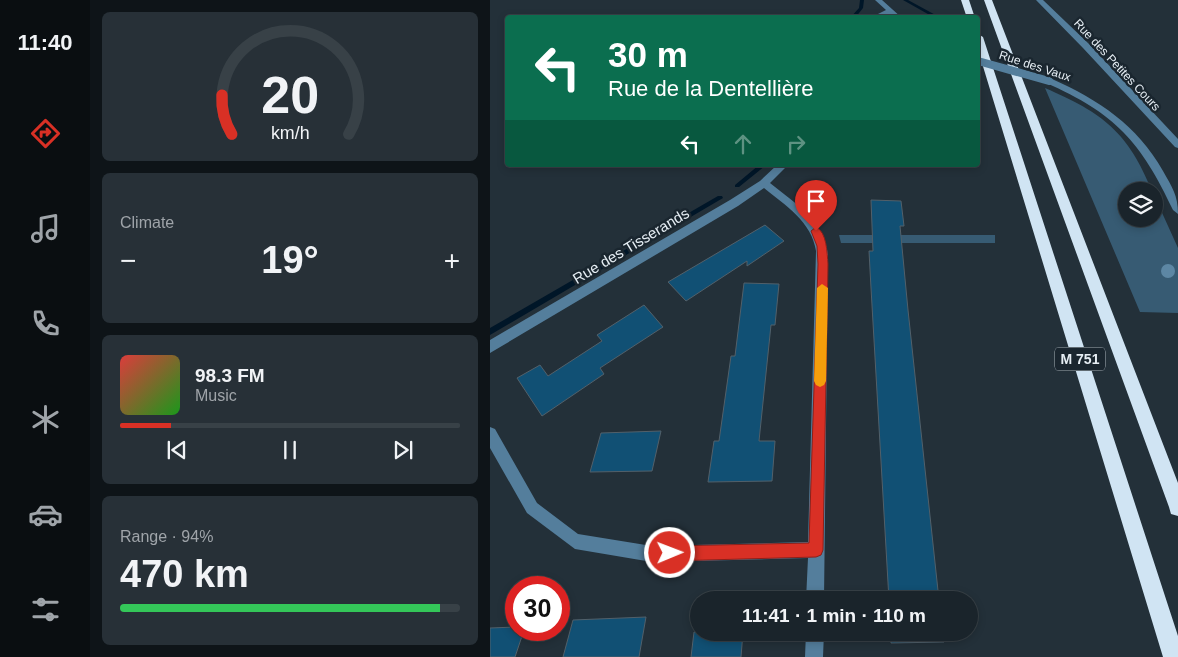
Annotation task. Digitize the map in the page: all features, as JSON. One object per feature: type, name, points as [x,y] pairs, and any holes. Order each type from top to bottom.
[{"type":"highway","points":[[966,0],[970,15]]},
{"type":"highway","name":"M 751","points":[[988,0],[1178,507]]},
{"type":"highway","name":"M 751","points":[[980,43],[1174,657]]},
{"type":"street","points":[[878,0],[895,15]]},
{"type":"street","name":"Rue des Petites Cours","points":[[1039,0],[1086,46],[1178,145]]},
{"type":"street","points":[[882,15],[891,12]]},
{"type":"street","name":"Rue des Vaux","points":[[980,62],[1049,81],[1082,95],[1101,106],[1128,129],[1154,161],[1178,210]]},
{"type":"street","name":"Rue des Tisserands","points":[[490,347],[734,203],[764,183],[780,167]]},
{"type":"street","points":[[764,183],[805,218],[816,231],[822,246],[815,591]]},
{"type":"street","points":[[490,434],[532,508],[575,541],[652,554],[816,550]]},
{"type":"street","points":[[814,657],[815,641]]},
{"type":"shaded area","points":[[1045,88],[1083,106],[1111,127],[1123,139],[1143,171],[1148,182],[1118,182],[1118,227],[1163,227],[1163,215],[1178,248],[1178,313],[1140,312]]},
{"type":"shaded area","points":[[839,235],[995,235],[995,243],[841,243]]},
{"type":"building","points":[[871,200],[901,201],[904,226],[900,226],[938,591],[888,591],[869,251],[873,251]]},
{"type":"building","points":[[765,225],[784,241],[747,266],[747,261],[686,301],[668,282]]},
{"type":"building","points":[[744,283],[779,284],[775,325],[771,325],[759,441],[775,441],[772,481],[708,482],[714,441],[719,441],[731,356],[735,356]]},
{"type":"building","points":[[644,305],[663,327],[600,368],[604,374],[542,416],[517,378],[540,365],[548,376],[602,341],[597,335]]},
{"type":"building","points":[[661,431],[652,471],[590,472],[601,433]]},
{"type":"building","points":[[646,617],[639,657],[563,657],[567,641],[570,641],[573,620]]},
{"type":"building","points":[[505,627],[505,641],[520,641],[515,657],[490,657],[490,628]]},
{"type":"building","points":[[693,641],[742,641],[741,657],[691,657]]},
{"type":"building","points":[[891,641],[944,642],[891,643]]},
{"type":"waterway","points":[[855,15],[861,8],[862,0]]},
{"type":"waterway","points":[[905,0],[933,15]]},
{"type":"waterway","points":[[737,186],[761,167]]},
{"type":"waterway","points":[[490,332],[720,198]]},
{"type":"slow traffic","points":[[820,381],[822,288]]},
{"type":"route","points":[[670,553],[816,550],[823,264],[822,246],[816,231]]}]
